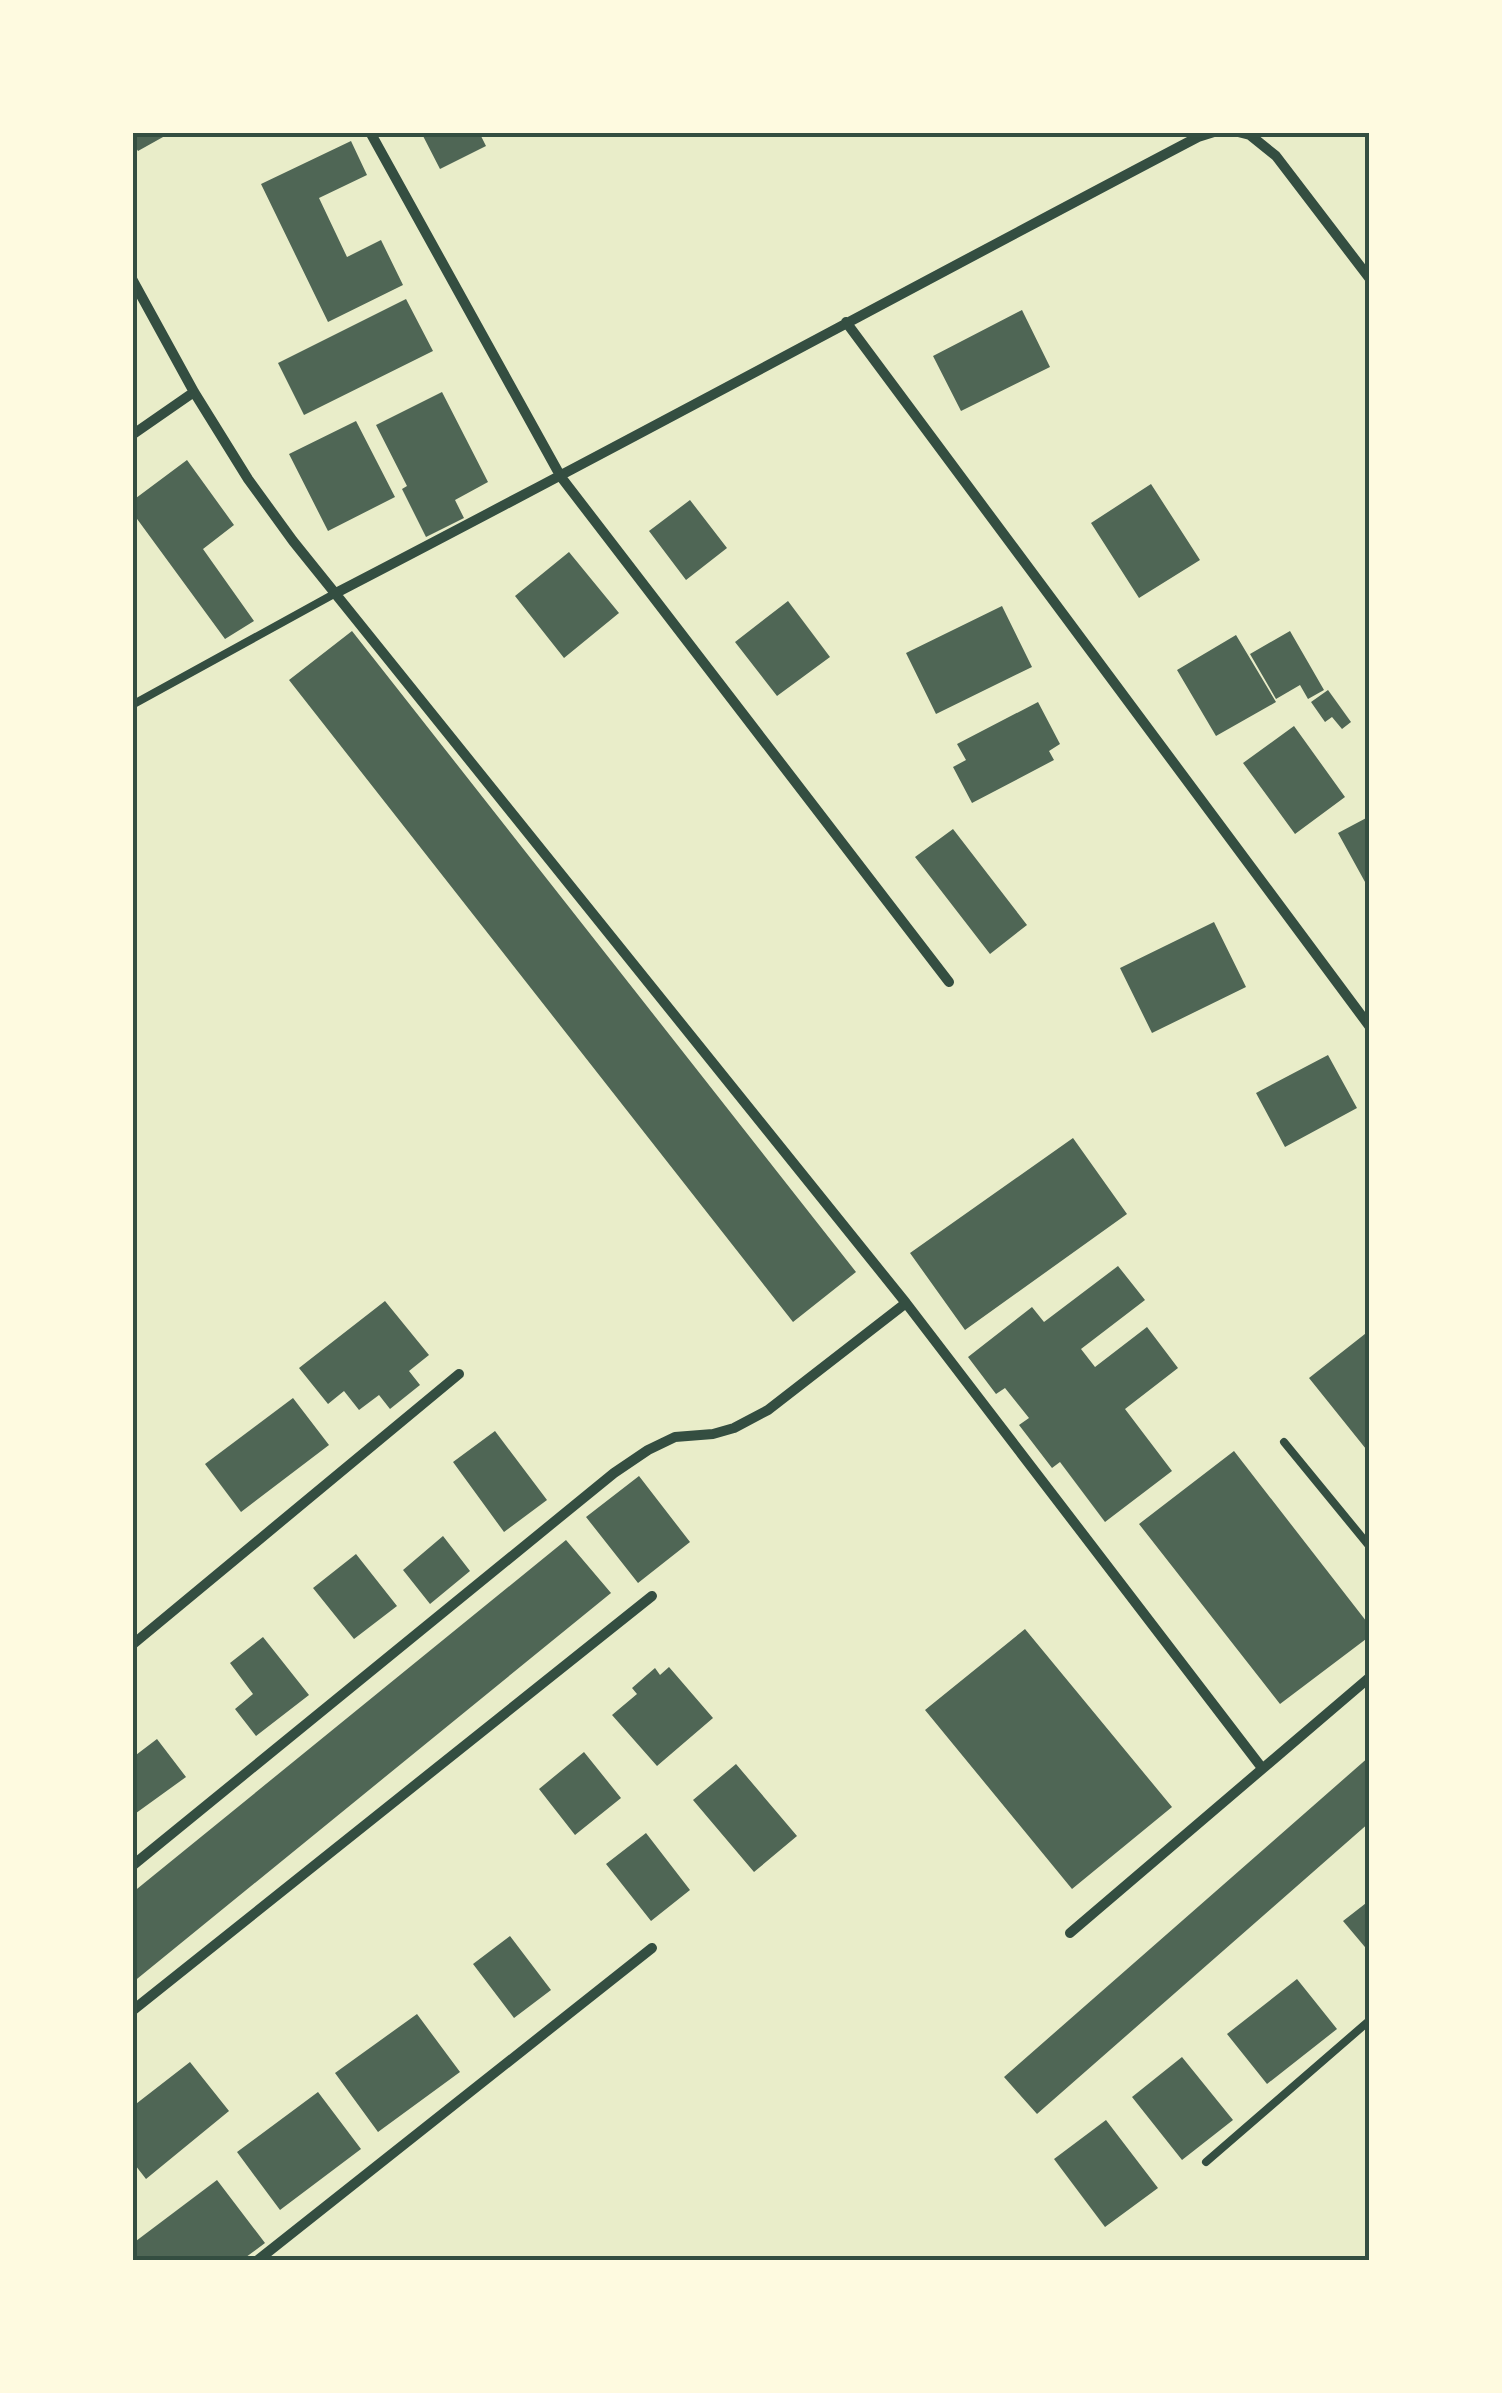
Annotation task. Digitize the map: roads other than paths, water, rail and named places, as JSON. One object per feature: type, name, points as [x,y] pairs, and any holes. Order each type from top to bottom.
[{"type":"street","points":[[370,132],[561,477],[949,982]]},
{"type":"street","points":[[334,594],[1198,137],[1214,132]]},
{"type":"street","points":[[1238,132],[1250,135],[1276,156],[1370,279]]},
{"type":"street","points":[[132,280],[248,480],[334,594],[906,1303],[1262,1768]]},
{"type":"street","points":[[846,322],[1370,1027]]},
{"type":"street","points":[[132,435],[194,392]]},
{"type":"street","points":[[132,1866],[623,1466],[676,1437],[734,1428],[768,1410],[906,1303]]},
{"type":"street","points":[[132,1646],[460,1374]]},
{"type":"street","points":[[132,2012],[652,1596]]},
{"type":"street","points":[[1070,1933],[1370,1677]]},
{"type":"street","points":[[258,2260],[652,1948]]},
{"type":"lane","points":[[132,705],[334,594]]},
{"type":"lane","points":[[1284,1442],[1370,1547]]},
{"type":"lane","points":[[1206,2162],[1370,2020]]}]
